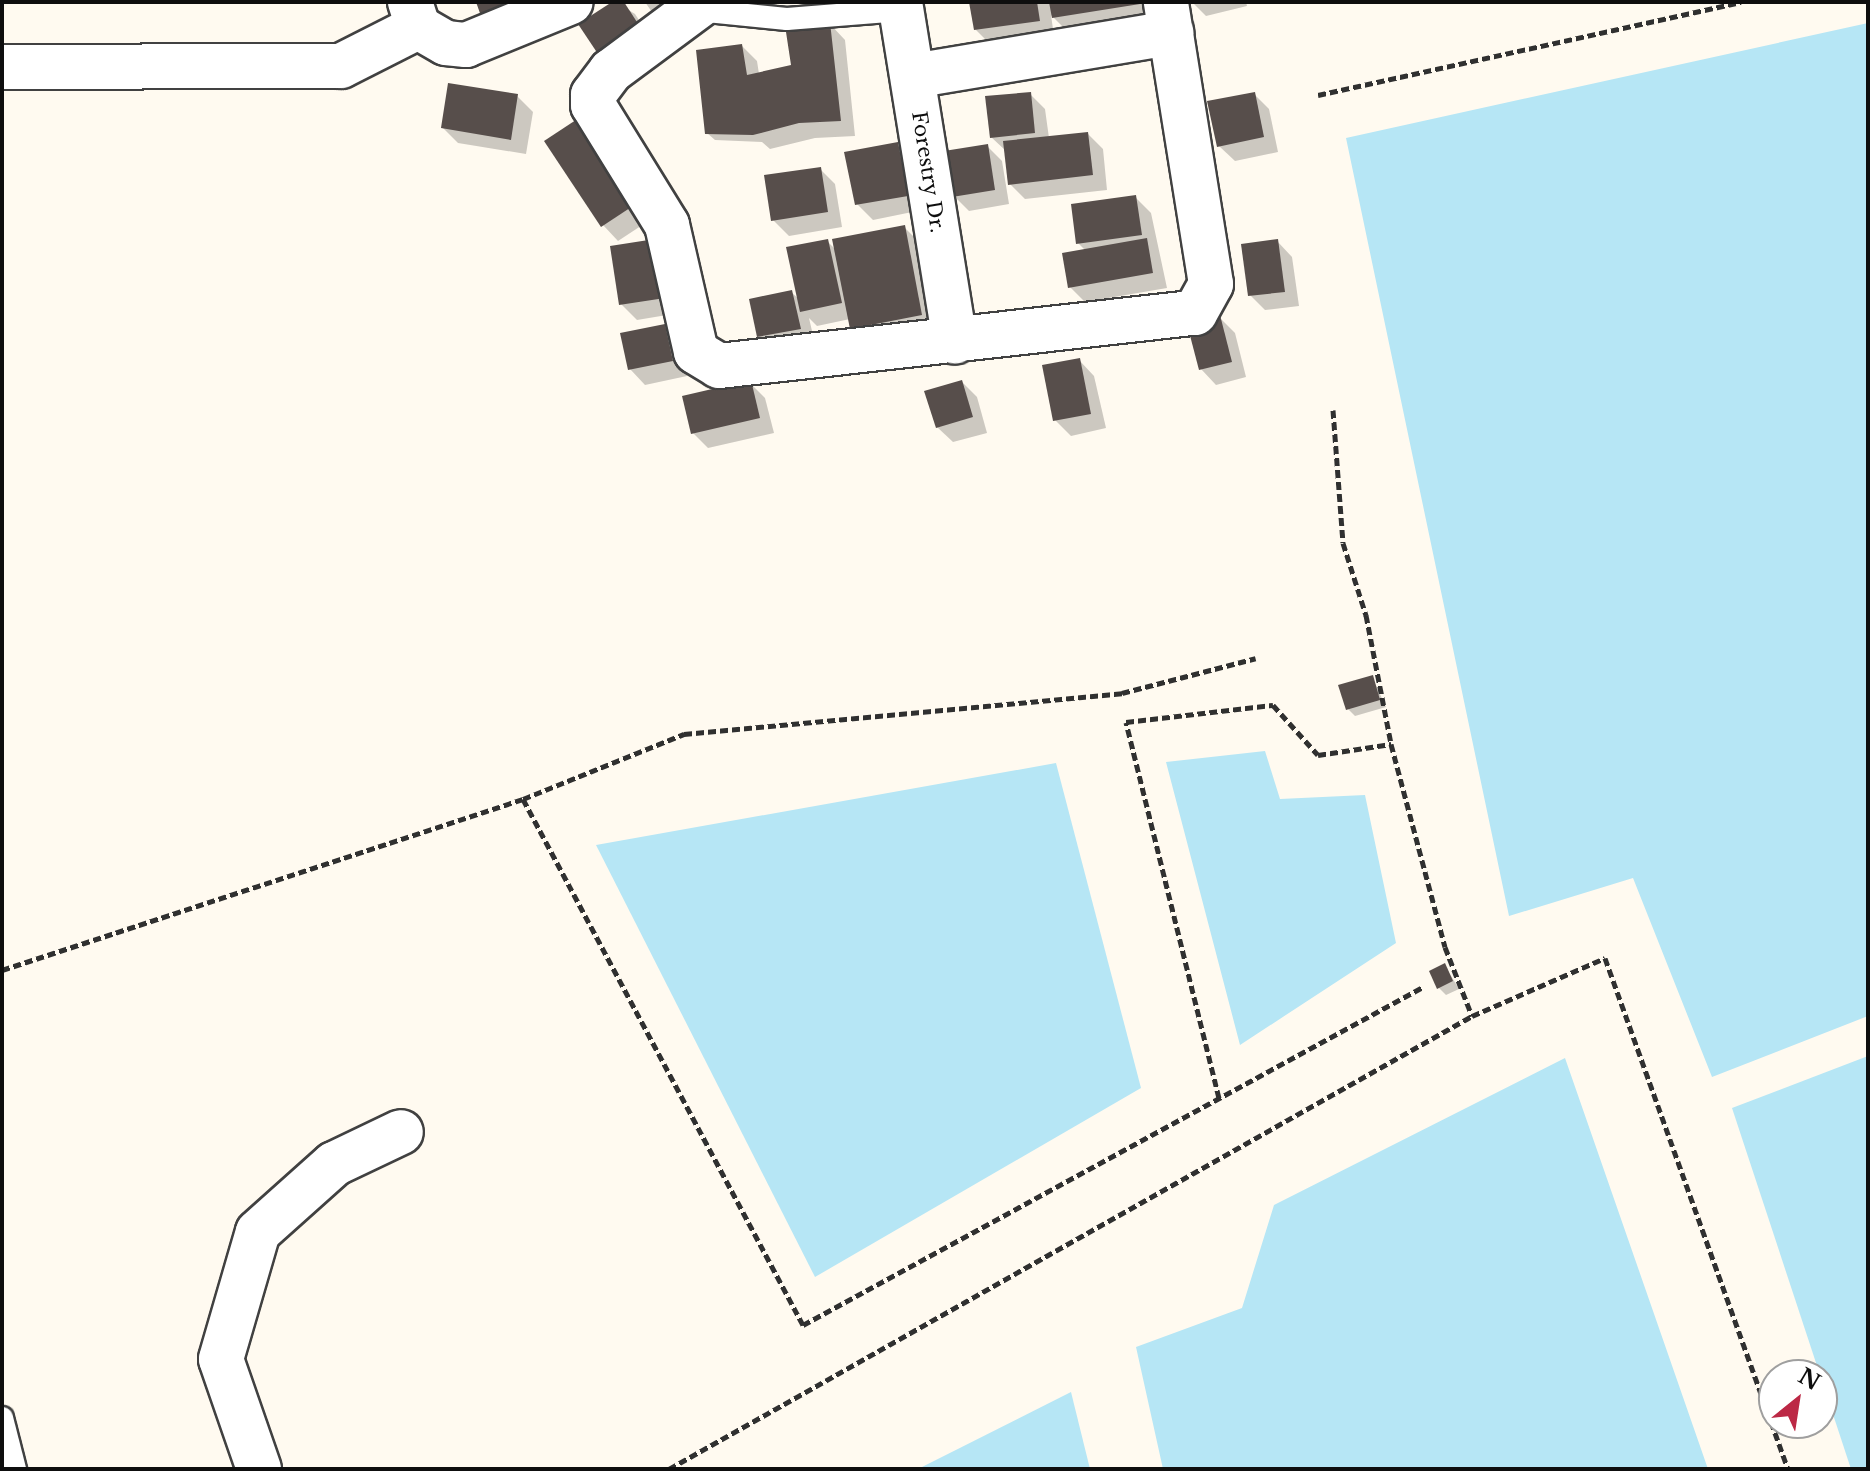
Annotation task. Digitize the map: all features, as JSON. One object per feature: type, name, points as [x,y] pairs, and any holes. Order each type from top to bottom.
[{"type":"street","points":[[2,67],[341,66],[414,14],[446,43],[466,45],[571,2]]},
{"type":"street","points":[[700,6],[611,71],[593,95],[593,105],[667,225],[696,352],[719,366],[1195,313],[1206,300],[1211,284],[1169,17],[913,76]]},
{"type":"street","name":"Forestry Dr.","points":[[901,6],[955,342]]},
{"type":"street","points":[[259,1469],[221,1359],[258,1232],[334,1164],[401,1132]]},
{"type":"lane","points":[[700,6],[787,19],[901,6]]},
{"type":"lane","points":[[2,1418],[15,1469]]},
{"type":"path","points":[[1318,95],[1741,2]]},
{"type":"path","points":[[1333,410],[1343,543],[1366,615],[1391,744],[1445,947],[1472,1016]]},
{"type":"path","points":[[2,970],[523,799],[684,734],[1122,693],[1256,658]]},
{"type":"path","points":[[1219,1098],[1126,722],[1273,705],[1318,755],[1391,744]]},
{"type":"path","points":[[523,799],[803,1325],[1423,987]]},
{"type":"path","points":[[669,1469],[1472,1016],[1605,958],[1788,1469]]},
{"type":"water","points":[[1868,23],[1868,1016],[1712,1077],[1633,878],[1509,916],[1346,138]]},
{"type":"water","points":[[1265,751],[1280,799],[1365,795],[1396,943],[1240,1045],[1166,762]]},
{"type":"water","points":[[1056,763],[1141,1088],[815,1277],[596,845]]},
{"type":"water","points":[[1868,1056],[1868,1469],[1851,1469],[1838,1430],[1838,1359],[1815,1359],[1732,1108]]},
{"type":"water","points":[[1565,1058],[1708,1469],[1163,1469],[1136,1347],[1242,1308],[1274,1205]]},
{"type":"water","points":[[1071,1392],[1090,1469],[918,1469]]},
{"type":"building","points":[[476,2],[513,2],[481,16]]},
{"type":"building","points":[[612,2],[624,2],[646,36],[604,63],[578,24]]},
{"type":"building","points":[[969,2],[1037,2],[1040,21],[974,30]]},
{"type":"building","points":[[1049,2],[1140,2],[1140,4],[1052,18]]},
{"type":"building","points":[[830,22],[841,121],[799,123],[753,135],[705,134],[696,50],[742,44],[747,75],[791,65],[786,32]]},
{"type":"building","points":[[448,83],[518,94],[511,140],[441,128]]},
{"type":"building","points":[[1031,92],[1035,133],[990,138],[985,96]]},
{"type":"building","points":[[1255,92],[1264,137],[1217,147],[1207,101]]},
{"type":"building","points":[[585,114],[642,200],[601,227],[544,141]]},
{"type":"building","points":[[1088,132],[1093,175],[1008,185],[1003,141]]},
{"type":"building","points":[[898,142],[908,196],[855,205],[844,152]]},
{"type":"building","points":[[988,144],[995,190],[952,197],[944,151]]},
{"type":"building","points":[[821,167],[828,212],[771,221],[764,175]]},
{"type":"building","points":[[1136,195],[1142,235],[1076,244],[1071,204]]},
{"type":"building","points":[[905,225],[922,315],[850,329],[832,239]]},
{"type":"building","points":[[1147,238],[1153,273],[1068,288],[1062,253]]},
{"type":"building","points":[[655,239],[665,298],[619,305],[610,246]]},
{"type":"building","points":[[828,239],[842,303],[800,312],[786,247]]},
{"type":"building","points":[[1278,239],[1285,292],[1248,296],[1241,244]]},
{"type":"building","points":[[792,290],[801,329],[757,337],[749,299]]},
{"type":"building","points":[[1220,315],[1232,362],[1199,370],[1187,324]]},
{"type":"building","points":[[665,324],[673,361],[628,370],[620,333]]},
{"type":"building","points":[[1080,358],[1091,414],[1053,421],[1042,365]]},
{"type":"building","points":[[751,380],[760,418],[691,434],[682,396]]},
{"type":"building","points":[[962,380],[973,417],[936,428],[924,391]]},
{"type":"building","points":[[1373,675],[1380,700],[1346,710],[1338,685]]},
{"type":"building","points":[[1445,963],[1453,981],[1437,989],[1429,971]]}]
